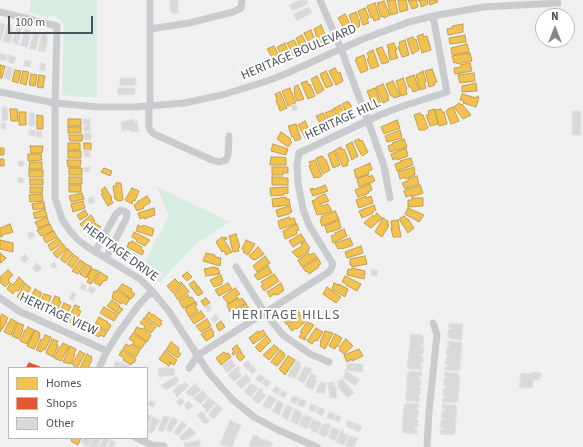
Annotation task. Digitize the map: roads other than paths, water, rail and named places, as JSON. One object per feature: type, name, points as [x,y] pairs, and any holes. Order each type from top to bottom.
[{"type":"street","points":[[150,0],[150,130],[219,162],[226,160],[228,155],[229,136]]},
{"type":"street","points":[[150,29],[189,23],[233,12],[241,8],[242,0]]},
{"type":"street","points":[[320,0],[341,49],[384,166],[390,198]]},
{"type":"street","name":"HERITAGE BOULEVARD","points":[[0,92],[55,103],[98,107],[149,106],[196,101],[248,88],[283,75],[386,30],[433,16],[502,5],[558,3]]},
{"type":"street","name":"HERITAGE DRIVE","points":[[0,12],[57,26],[55,185],[57,206],[62,219],[70,231],[78,240],[95,252],[140,279],[153,292],[168,310],[209,373],[233,400],[254,417],[278,430],[317,447]]},
{"type":"street","name":"HERITAGE HILL","points":[[189,368],[198,355],[329,272],[333,264],[309,225],[303,209],[298,183],[297,164],[299,153],[403,106],[447,92],[433,16]]},
{"type":"street","points":[[95,252],[116,214],[121,210],[124,210],[126,213],[126,219],[106,258]]},
{"type":"street","points":[[236,267],[265,313],[283,335],[310,354],[329,362]]},
{"type":"street","points":[[99,367],[107,351],[138,306],[153,292]]},
{"type":"street","name":"HERITAGE VIEW","points":[[0,298],[3,302],[19,311],[107,351]]},
{"type":"street","points":[[427,447],[437,334],[433,323]]},
{"type":"street","points":[[138,439],[152,445],[164,446]]},
{"type":"district","name":"HERITAGE HILLS","points":[[286,316]]}]
